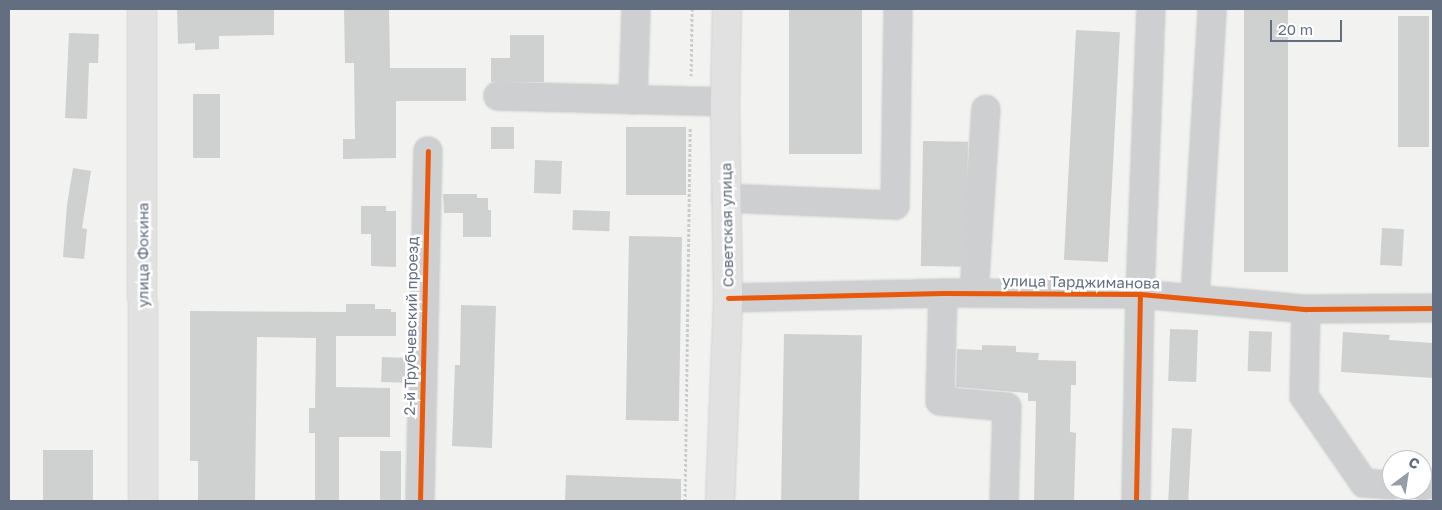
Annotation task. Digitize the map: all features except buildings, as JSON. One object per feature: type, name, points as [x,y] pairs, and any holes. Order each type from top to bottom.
[{"type":"main road","name":"улица Фокина","points":[[142,9],[143,501]]},
{"type":"main road","name":"Советская улица","points":[[720,501],[728,298],[725,102],[727,9]]},
{"type":"street","points":[[633,100],[636,9]]},
{"type":"street","points":[[726,198],[895,205],[898,9]]},
{"type":"street","points":[[1195,298],[1212,9]]},
{"type":"street","points":[[1136,501],[1140,294],[1151,11]]},
{"type":"street","points":[[498,96],[725,102]]},
{"type":"street","points":[[974,293],[986,110]]},
{"type":"street","name":"2-й Трубчевский проезд","points":[[420,501],[428,151]]},
{"type":"street","points":[[944,293],[940,401],[1007,407],[1004,501]]},
{"type":"street","name":"улица Тарджиманова","points":[[728,298],[944,293],[1140,294],[1306,309],[1433,308]]},
{"type":"street","points":[[1306,309],[1304,396],[1364,483],[1382,484]]},
{"type":"path","points":[[685,501],[692,9]]},
{"type":"cycle path","points":[[420,501],[428,151]]},
{"type":"cycle path","points":[[728,298],[943,293],[1140,294],[1306,309],[1433,308]]},
{"type":"cycle path","points":[[1136,501],[1140,294]]}]
